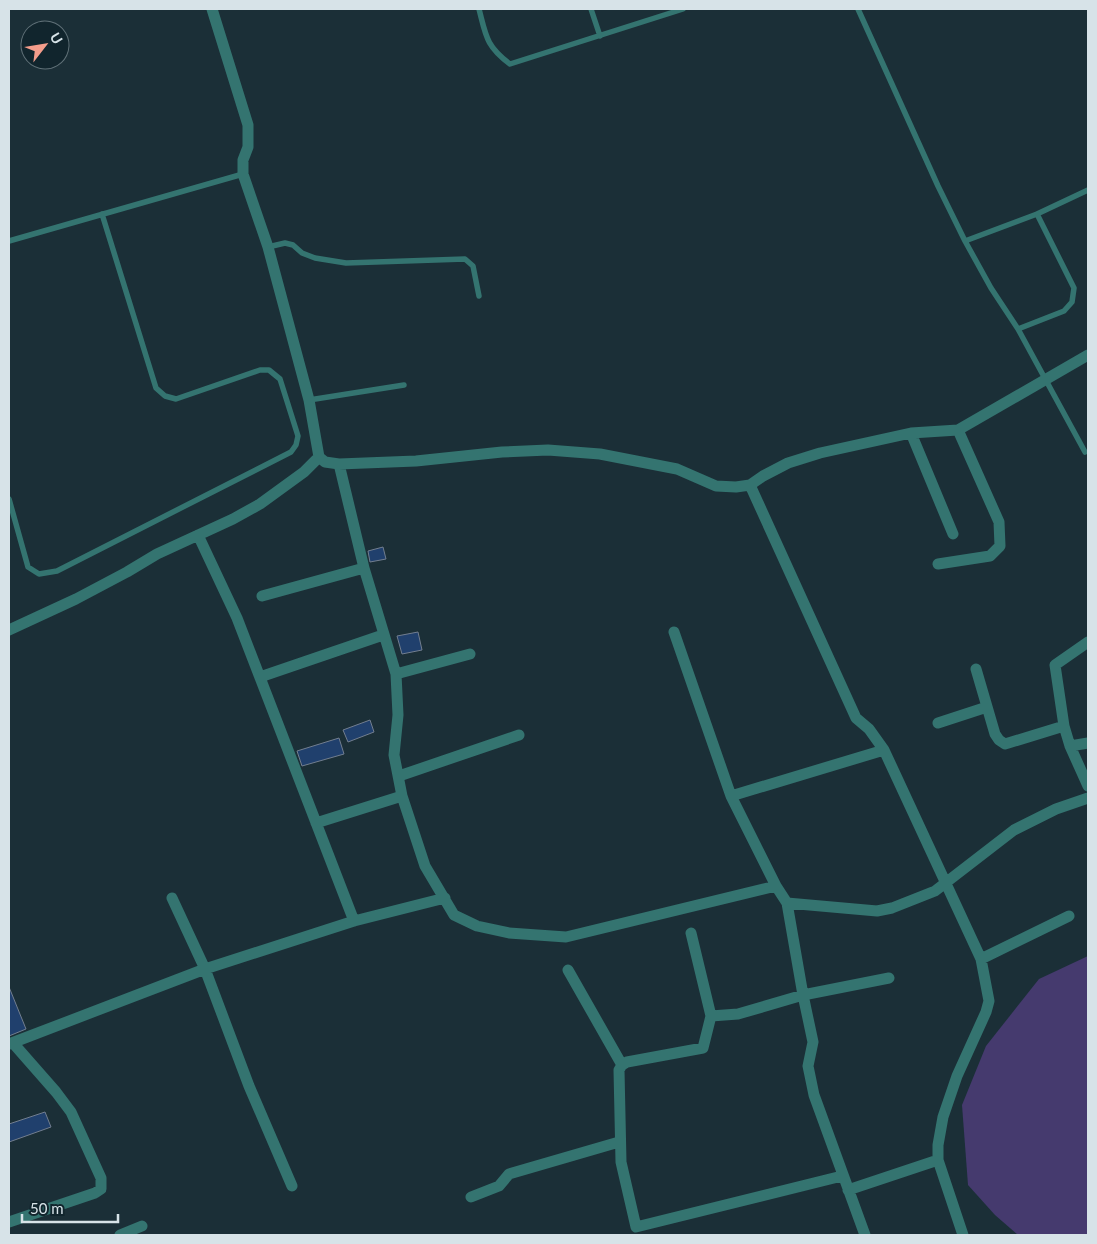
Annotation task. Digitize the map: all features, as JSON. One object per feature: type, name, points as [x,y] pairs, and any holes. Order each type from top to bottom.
[{"type":"street","points":[[212,9],[248,125],[248,147],[243,160],[243,174],[268,247],[309,400],[319,457],[325,462],[340,464],[416,461],[502,452],[548,450],[600,454],[677,469],[716,486],[736,487],[750,485],[788,463],[812,455],[911,433],[958,430],[1088,355]]},
{"type":"street","points":[[938,564],[990,556],[1000,546],[999,522],[958,430]]},
{"type":"street","points":[[911,433],[953,534]]},
{"type":"street","points":[[9,630],[76,599],[157,554],[260,504],[304,472],[319,457]]},
{"type":"street","points":[[340,464],[364,568],[396,674],[398,716],[394,755],[402,796],[425,866],[454,915],[477,926],[509,933],[566,937],[776,886]]},
{"type":"street","points":[[750,485],[856,718],[869,729],[884,750],[981,959],[989,1001],[957,1076],[943,1117],[938,1145],[938,1160],[963,1235]]},
{"type":"street","points":[[198,535],[237,618],[354,921]]},
{"type":"street","points":[[262,596],[364,568]]},
{"type":"street","points":[[674,632],[732,796],[776,886],[787,903],[813,1042],[808,1066],[814,1095],[865,1235]]},
{"type":"street","points":[[260,677],[383,635]]},
{"type":"street","points":[[1088,642],[1055,665],[1064,726],[1070,746],[1088,786]]},
{"type":"street","points":[[396,674],[470,654]]},
{"type":"street","points":[[976,669],[995,734],[1005,744],[1064,726]]},
{"type":"street","points":[[938,723],[987,707]]},
{"type":"street","points":[[399,776],[519,735]]},
{"type":"street","points":[[1070,746],[1088,743]]},
{"type":"street","points":[[732,796],[884,750]]},
{"type":"street","points":[[316,823],[402,796]]},
{"type":"street","points":[[787,903],[877,911],[892,908],[935,891],[1014,830],[1056,809],[1088,798]]},
{"type":"street","points":[[172,898],[205,969],[249,1086],[292,1186]]},
{"type":"street","points":[[9,1222],[102,1189],[101,1178],[71,1112],[56,1092],[11,1043],[205,969],[354,921],[445,898]]},
{"type":"street","points":[[981,959],[1068,916]]},
{"type":"street","points":[[691,933],[711,1016],[702,1048],[627,1062],[619,1070],[619,1142],[621,1162],[636,1227],[842,1176]]},
{"type":"street","points":[[568,970],[622,1065]]},
{"type":"street","points":[[711,1016],[738,1014],[803,995],[889,978]]},
{"type":"street","points":[[471,1197],[498,1186],[509,1174],[619,1142]]},
{"type":"street","points":[[848,1190],[938,1160]]},
{"type":"street","points":[[120,1235],[142,1226]]},
{"type":"lane","points":[[479,9],[487,38],[495,53],[510,64],[683,9]]},
{"type":"lane","points":[[591,9],[600,36]]},
{"type":"lane","points":[[858,9],[965,241],[991,288],[1018,329],[1085,452]]},
{"type":"lane","points":[[9,241],[243,174]]},
{"type":"lane","points":[[965,241],[1037,214],[1088,190]]},
{"type":"lane","points":[[9,499],[28,567],[40,574],[57,571],[291,452],[296,445],[298,436],[280,379],[269,370],[260,370],[176,399],[165,396],[156,388],[102,214]]},
{"type":"lane","points":[[1018,329],[1064,311],[1072,302],[1074,288],[1037,214]]},
{"type":"lane","points":[[268,247],[285,243],[315,258],[346,263],[465,259],[473,266],[480,296]]},
{"type":"lane","points":[[309,400],[404,385]]},
{"type":"shaded area","points":[[1088,956],[1088,1235],[1018,1235],[995,1215],[968,1185],[962,1105],[986,1046],[1039,979]]},
{"type":"building","points":[[383,547],[386,559],[370,562],[368,551]]},
{"type":"building","points":[[418,632],[422,650],[402,654],[397,636]]},
{"type":"building","points":[[370,720],[374,732],[348,742],[343,730]]},
{"type":"building","points":[[339,738],[344,754],[302,766],[297,751]]},
{"type":"building","points":[[9,987],[26,1029],[9,1036]]},
{"type":"building","points":[[45,1112],[51,1127],[9,1142],[9,1124]]}]
